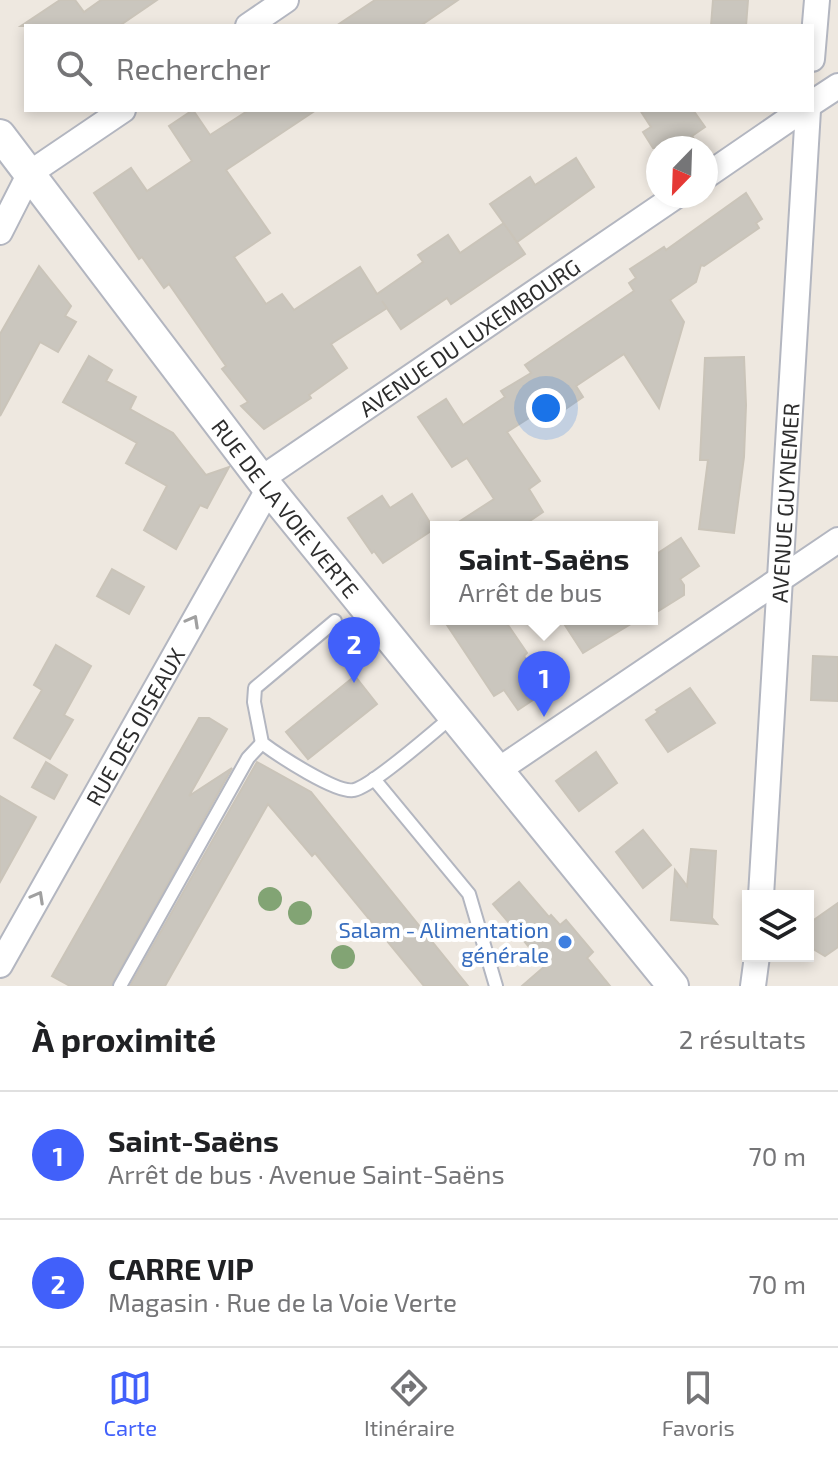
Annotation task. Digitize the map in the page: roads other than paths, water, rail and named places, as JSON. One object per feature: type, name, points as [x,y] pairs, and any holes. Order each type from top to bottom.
[{"type":"street","points":[[251,24],[286,0]]},
{"type":"street","points":[[814,35],[817,0]]},
{"type":"street","points":[[814,102],[838,86]]},
{"type":"street","points":[[0,232],[30,173],[120,112]]},
{"type":"street","points":[[718,168],[799,112]]},
{"type":"street","name":"AVENUE GUYNEMER","points":[[761,890],[808,112]]},
{"type":"street","name":"RUE DE LA VOIE VERTE","points":[[0,135],[265,484],[673,986]]},
{"type":"street","points":[[0,165],[30,173]]},
{"type":"street","name":"AVENUE DU LUXEMBOURG","points":[[265,484],[659,208]]},
{"type":"street","name":"RUE DES OISEAUX","points":[[0,965],[265,484]]},
{"type":"street","points":[[497,771],[838,540]]},
{"type":"street","points":[[753,986],[756,962]]},
{"type":"lane","points":[[335,621],[255,688],[254,702],[262,743],[287,761],[342,790],[354,790],[374,779],[453,716]]},
{"type":"lane","points":[[120,986],[248,758],[262,743]]},
{"type":"lane","points":[[374,779],[469,894],[496,986]]},
{"type":"place","name":"CARRE VIP","points":[[354,683]]},
{"type":"place","name":"Saint-Saëns","points":[[544,717]]},
{"type":"place","name":"Salam - Alimentation générale","points":[[565,942]]}]
